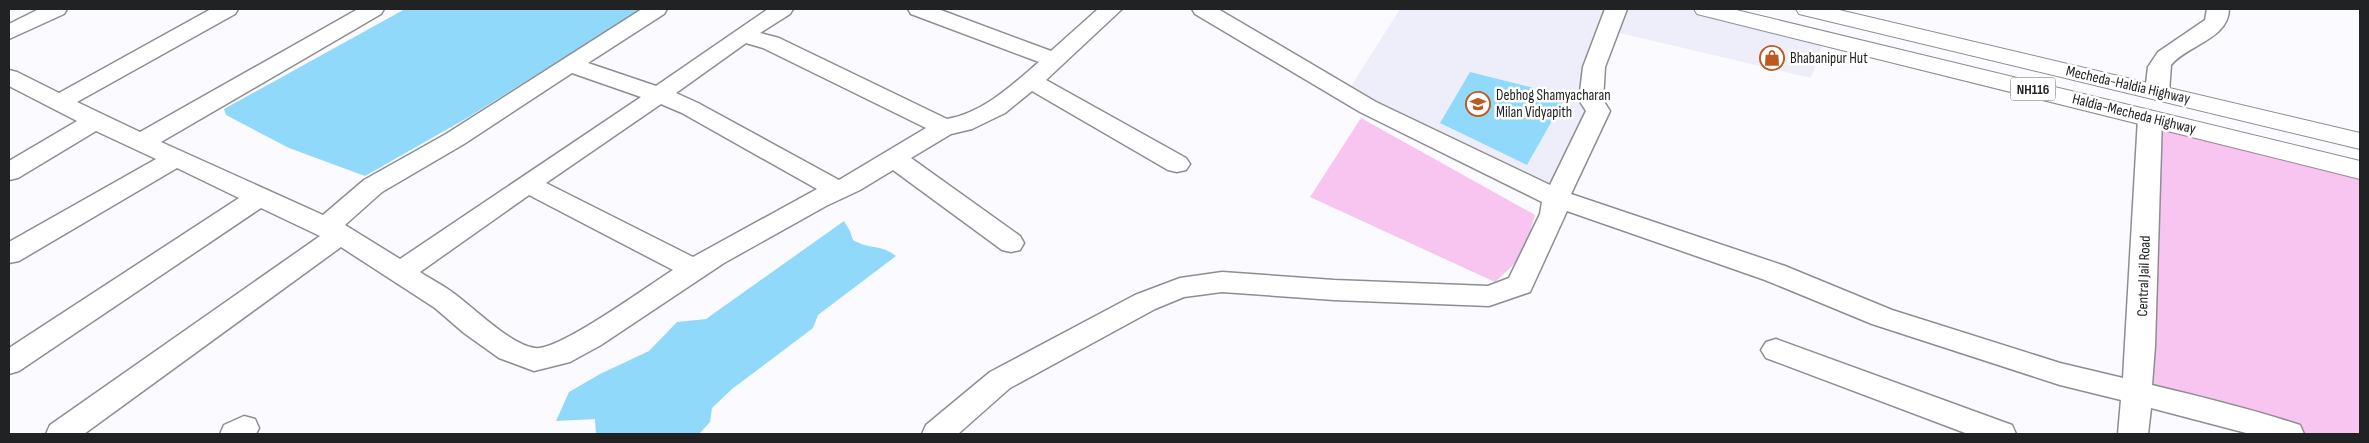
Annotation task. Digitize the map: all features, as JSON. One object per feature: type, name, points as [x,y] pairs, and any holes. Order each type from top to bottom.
[{"type":"highway","name":"Haldia-Mecheda Highway","points":[[1705,9],[2360,170]]},
{"type":"highway","name":"Mecheda-Haldia Highway","points":[[1807,9],[2360,140]]},
{"type":"street","points":[[59,103],[227,9]]},
{"type":"street","points":[[142,142],[373,9]]},
{"type":"street","points":[[61,434],[303,264],[373,186],[456,139],[656,9]]},
{"type":"street","points":[[400,273],[782,9]]},
{"type":"street","points":[[919,9],[1054,60]]},
{"type":"street","points":[[9,100],[20,83],[94,121],[176,158],[257,198],[332,231],[445,301],[474,326],[509,350],[534,360],[560,354],[591,337],[730,247],[894,159],[944,126],[963,124],[997,108],[1031,82],[1111,9]]},
{"type":"street","points":[[1203,9],[1368,108],[1556,198],[1612,219],[1693,244],[1775,273],[1882,317],[2060,374],[2224,414],[2289,434]]},
{"type":"street","points":[[937,434],[1000,380],[1145,302],[1180,288],[1222,282],[1334,290],[1489,296],[1520,285],[1553,214],[1556,198],[1598,111],[1591,100],[1594,67],[1616,9]]},
{"type":"street","points":[[2157,92],[2159,66],[2163,60],[2171,51],[2210,27],[2217,19],[2218,9]]},
{"type":"street","points":[[9,32],[48,10]]},
{"type":"street","points":[[742,35],[771,43],[944,126]]},
{"type":"street","points":[[570,65],[659,95],[690,108],[838,190]]},
{"type":"street","points":[[1031,82],[1177,164]]},
{"type":"street","name":"Central Jail Road","points":[[2133,434],[2138,392],[2150,118]]},
{"type":"street","points":[[9,172],[94,121]]},
{"type":"street","points":[[9,254],[176,158]]},
{"type":"street","points":[[894,159],[925,179],[1011,243]]},
{"type":"street","points":[[528,184],[694,269]]},
{"type":"street","points":[[9,363],[257,198]]},
{"type":"street","points":[[1776,350],[2001,434]]},
{"type":"shaded area","name":"Debhog Shamyacharan Milan Vidyapith","points":[[1400,9],[1705,9],[1825,38],[1811,78],[1607,30],[1591,100],[1556,198],[1346,94]]},
{"type":"shaded area","points":[[1361,118],[1535,215],[1523,256],[1495,282],[1310,197]]},
{"type":"shaded area","points":[[2150,118],[2360,170],[2360,434],[2289,434],[2138,391]]},
{"type":"water","points":[[405,9],[642,9],[467,118],[365,176],[289,148],[226,115],[224,109]]},
{"type":"water","points":[[1470,72],[1566,96],[1527,165],[1440,123]]},
{"type":"water","points":[[844,221],[853,240],[891,252],[896,256],[818,315],[813,328],[732,389],[712,408],[710,422],[699,434],[596,434],[595,419],[556,421],[569,392],[600,374],[649,351],[677,322],[706,319]]},
{"type":"place","name":"Bhabanipur Hut","points":[[1772,58]]},
{"type":"place","name":"Debhog Shamyacharan Milan Vidyapith","points":[[1478,104]]}]
